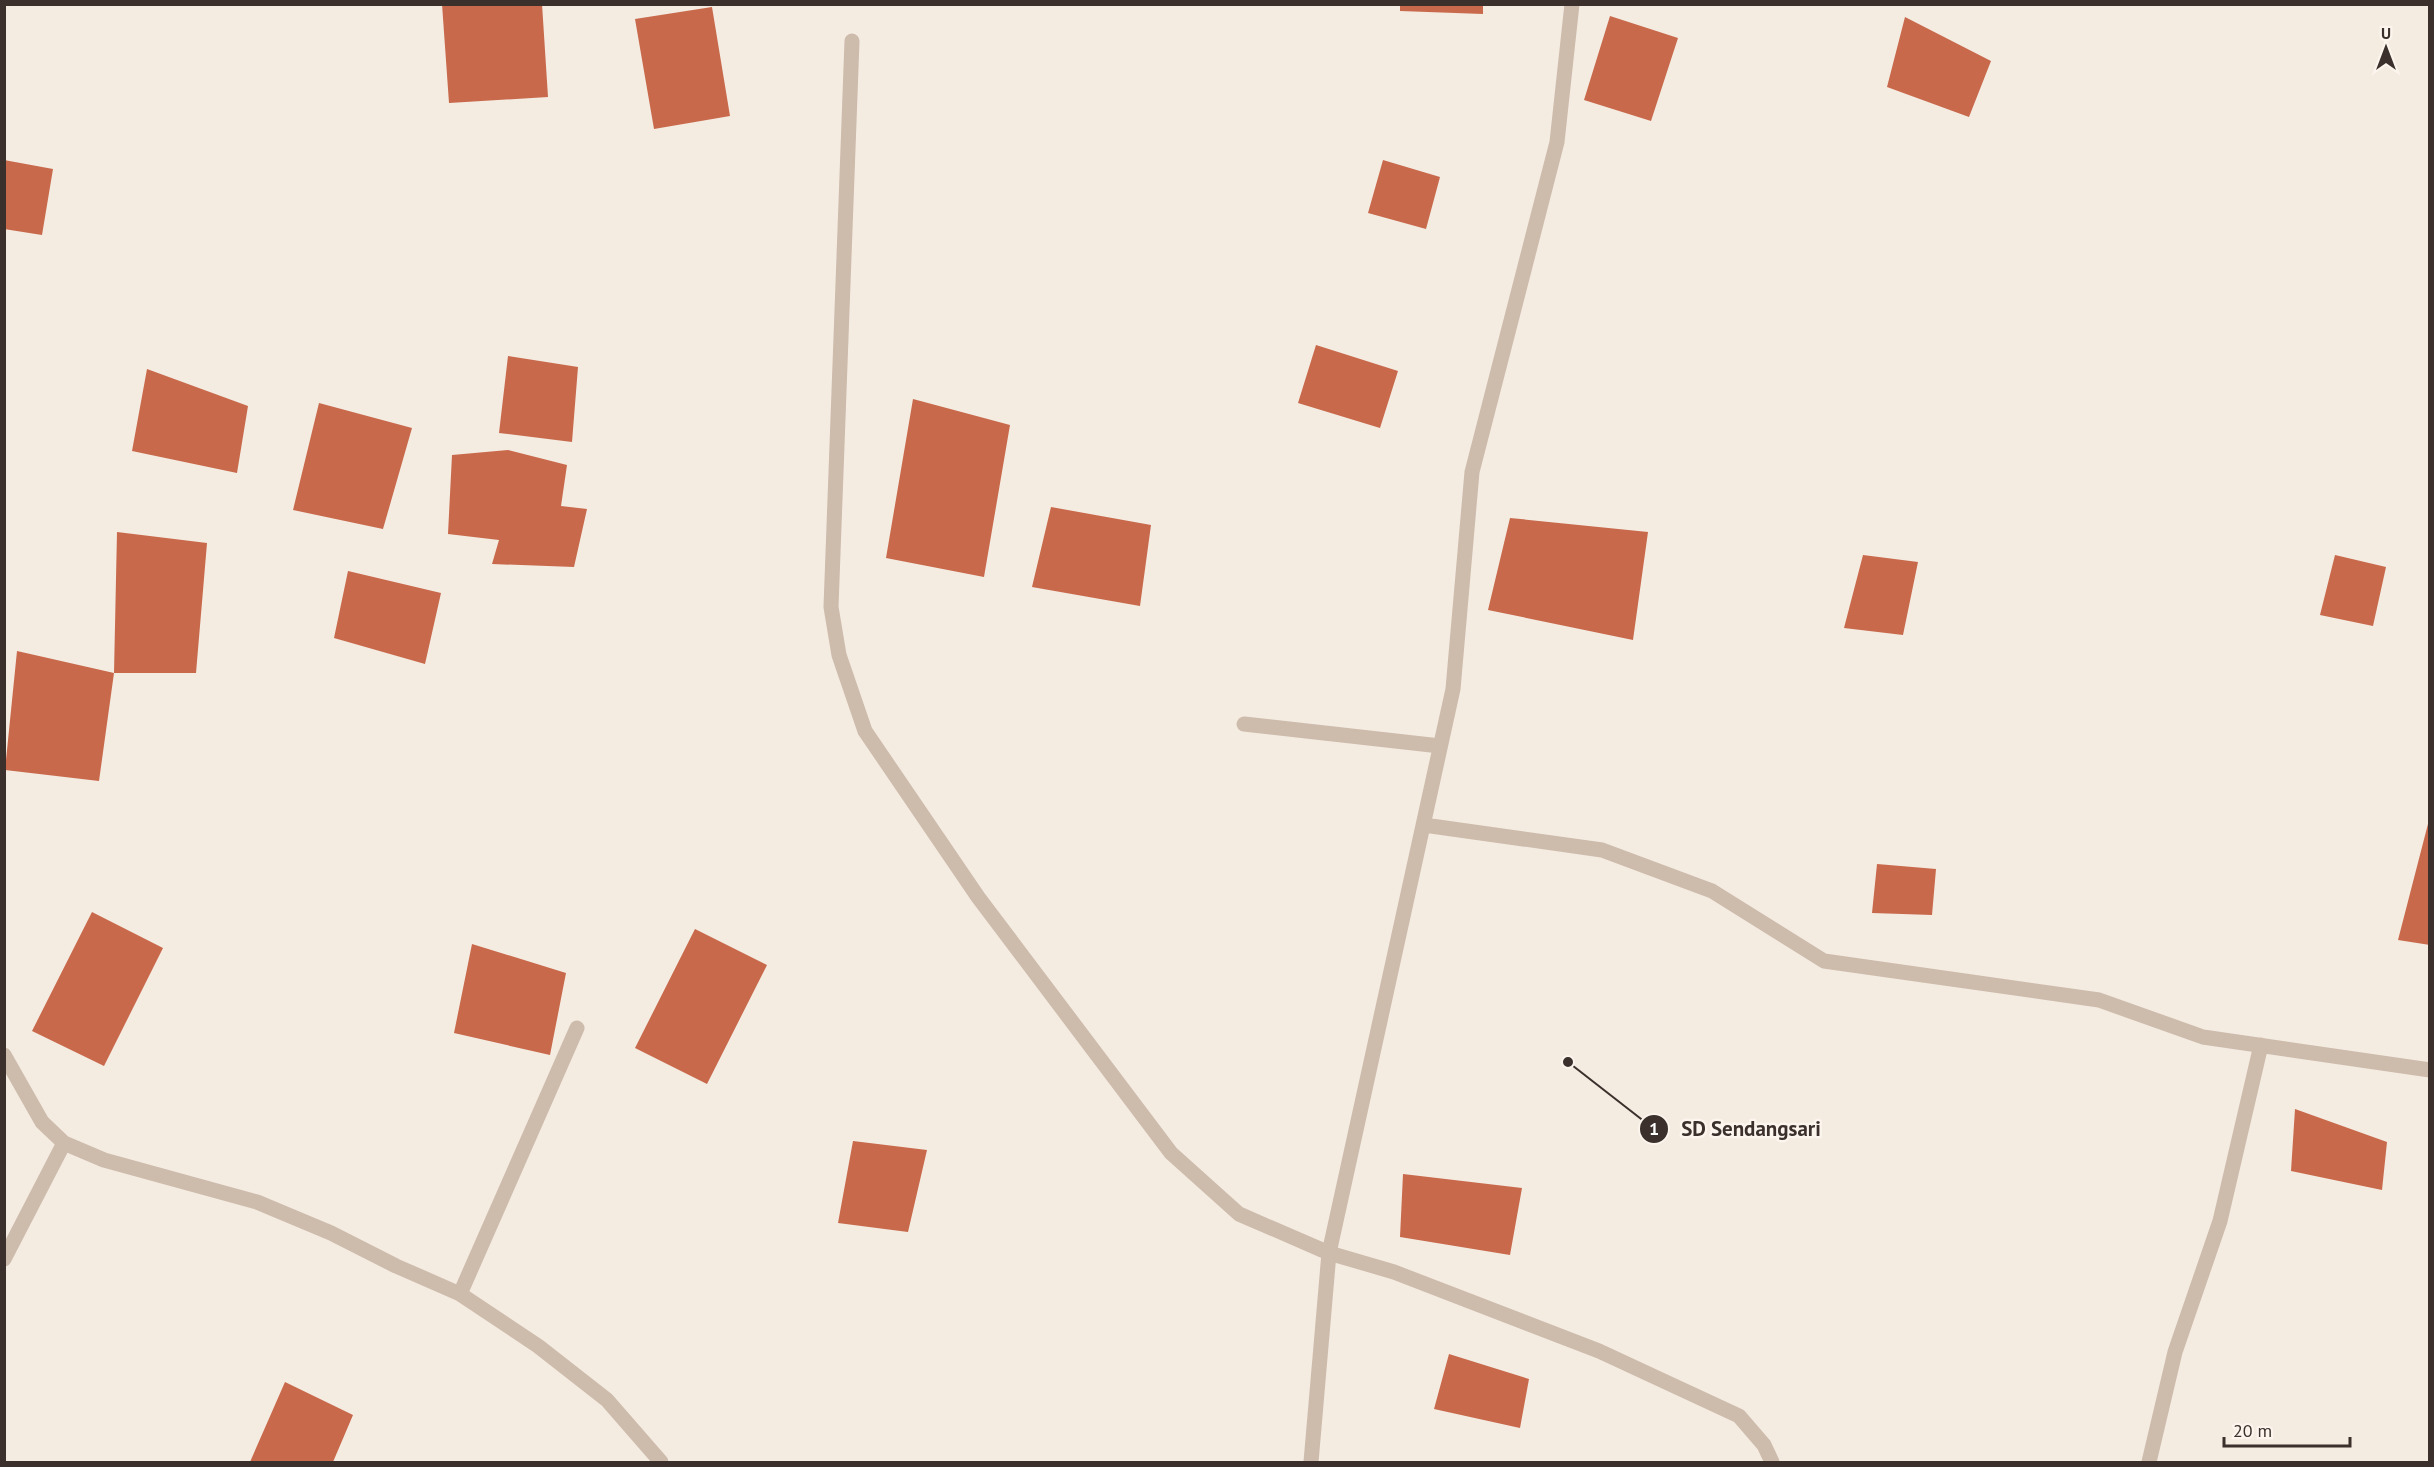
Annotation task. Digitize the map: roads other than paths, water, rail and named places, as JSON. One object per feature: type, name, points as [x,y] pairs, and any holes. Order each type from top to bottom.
[{"type":"street","points":[[1311,1462],[1329,1253],[1453,689],[1472,472],[1557,142],[1572,4]]},
{"type":"street","points":[[852,41],[831,607],[839,655],[865,730],[978,897],[1171,1153],[1239,1214],[1329,1253],[1394,1272],[1599,1351],[1739,1416],[1764,1445],[1772,1462]]},
{"type":"street","points":[[1244,724],[1440,746]]},
{"type":"street","points":[[1424,825],[1602,850],[1712,891],[1824,962],[2098,1000],[2203,1037],[2410,1065],[2430,1070]]},
{"type":"street","points":[[460,1294],[577,1028]]},
{"type":"street","points":[[2149,1462],[2175,1352],[2220,1221],[2261,1045]]},
{"type":"street","points":[[4,1055],[42,1122],[64,1143],[104,1160],[257,1202],[331,1233],[396,1266],[460,1294],[538,1346],[607,1400],[661,1462]]},
{"type":"street","points":[[4,1259],[64,1143]]},
{"type":"place","name":"SD Sendangsari","points":[[1568,1062]]}]
